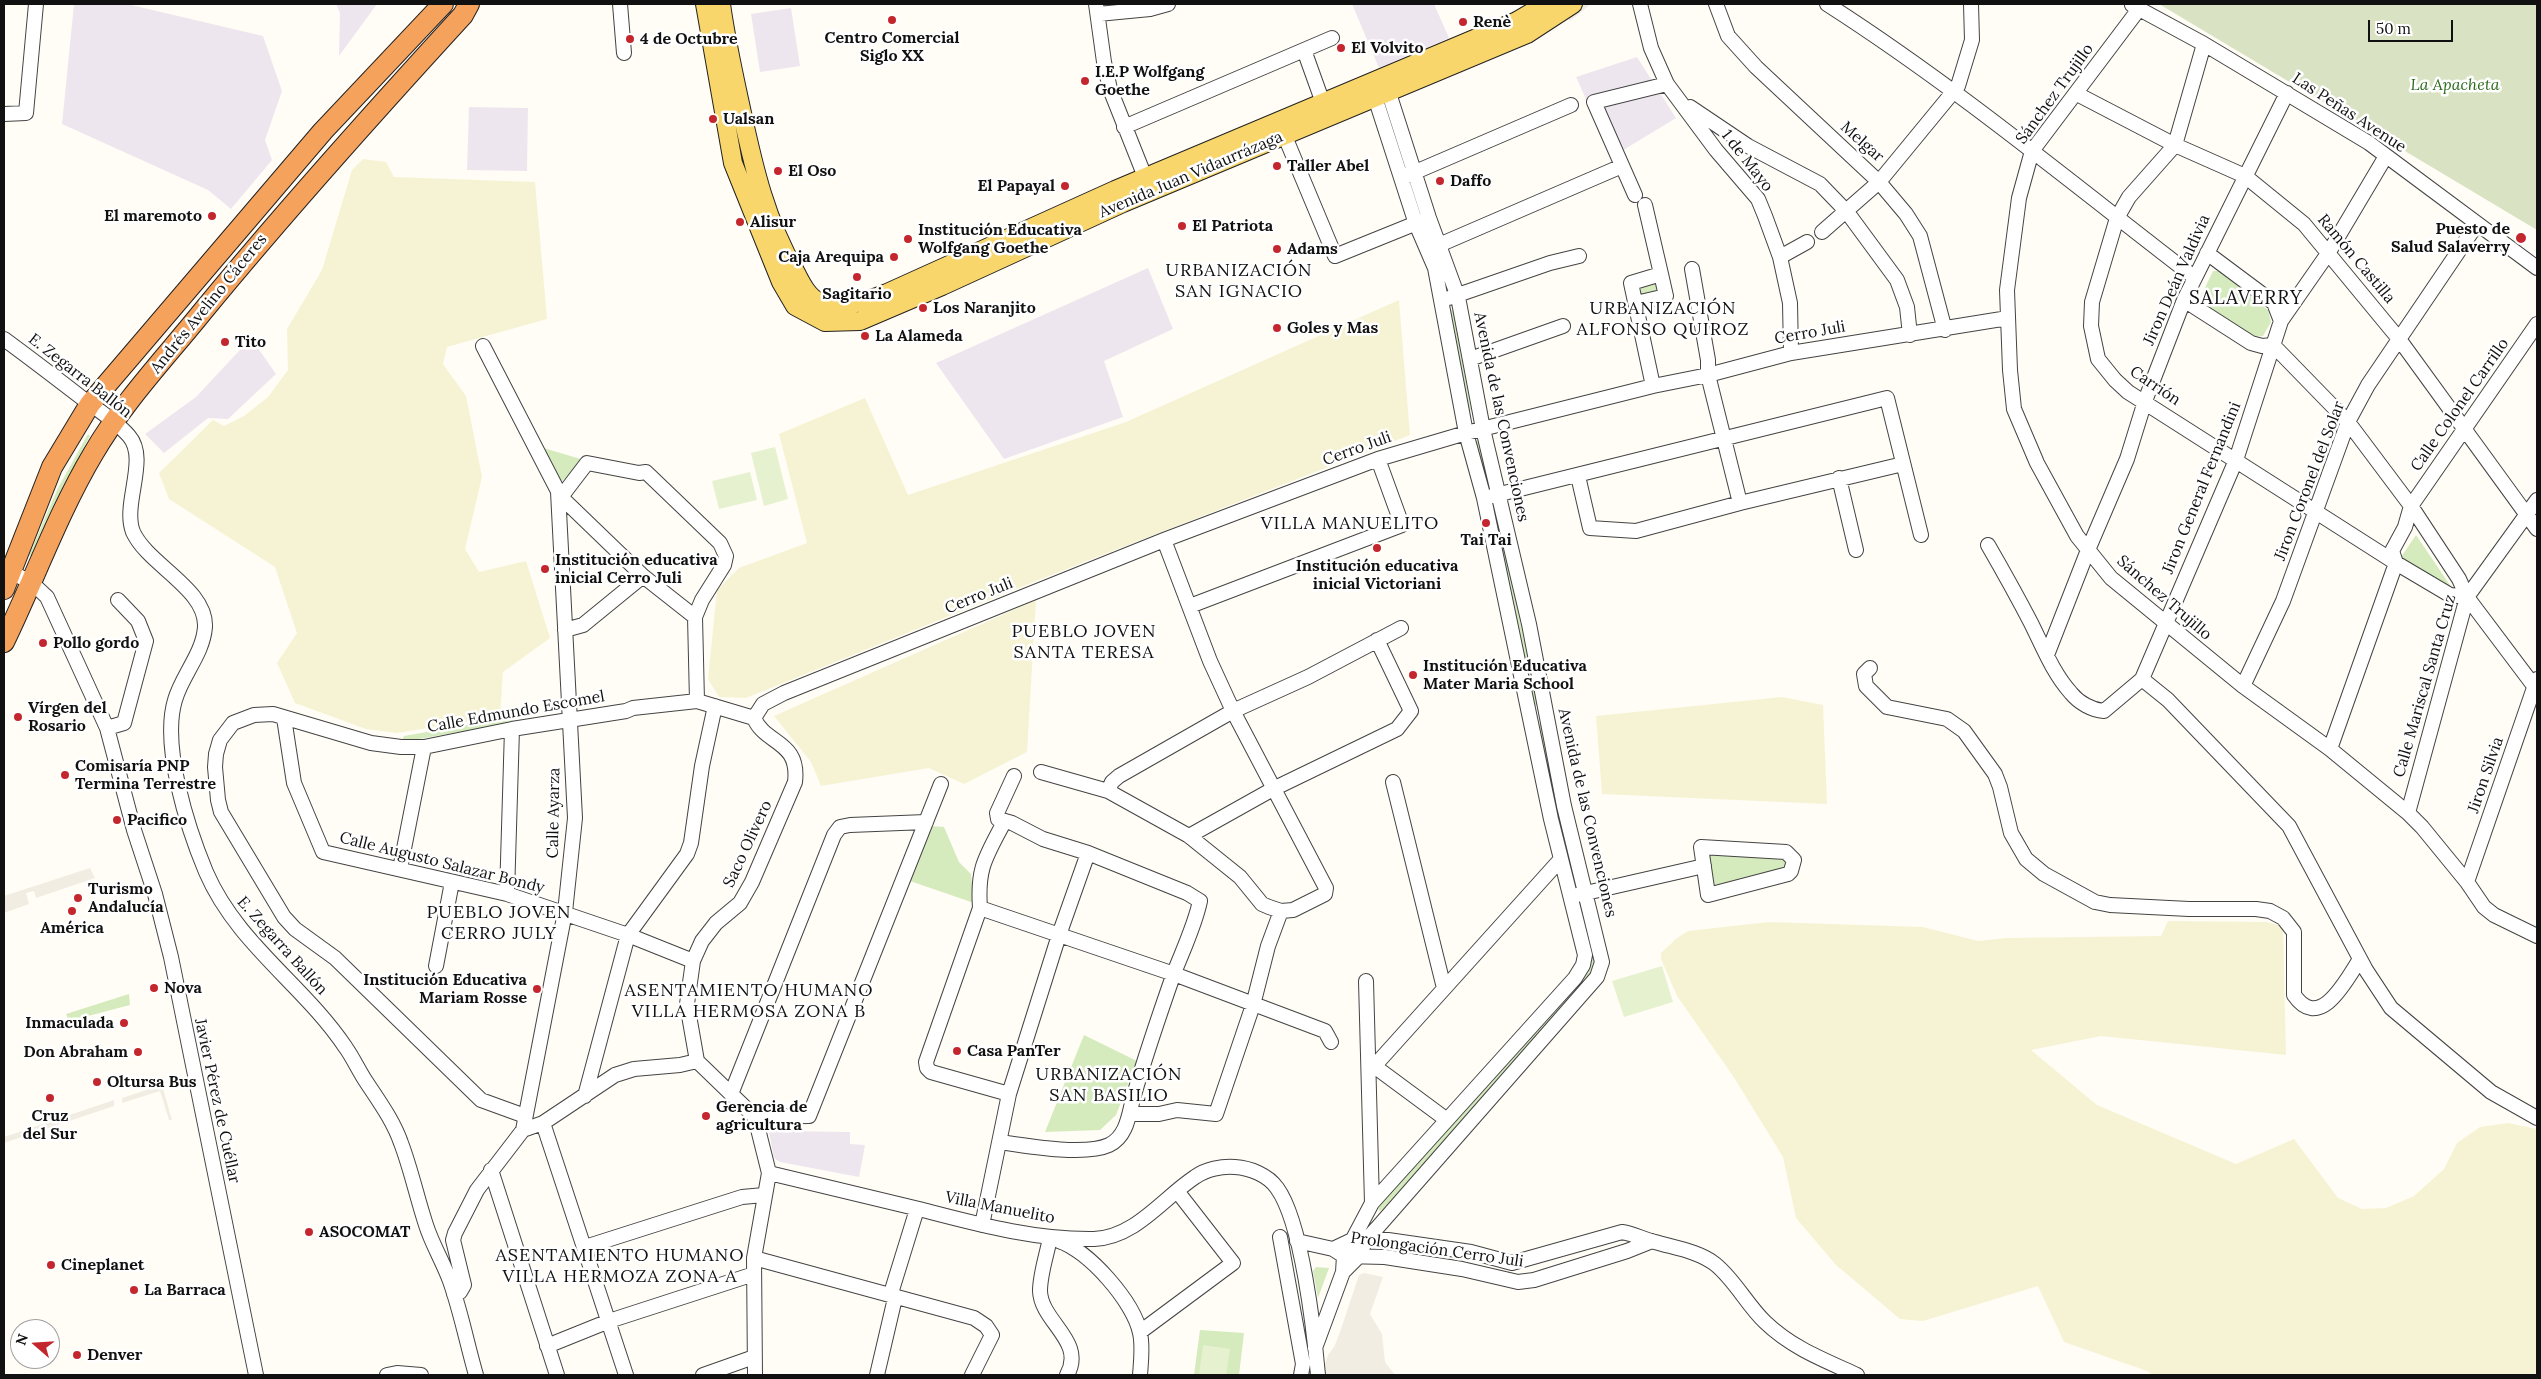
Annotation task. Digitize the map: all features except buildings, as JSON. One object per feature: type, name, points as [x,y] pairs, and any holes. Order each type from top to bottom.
[{"type":"highway","name":"Andrés Avelino Cáceres","points":[[8,580],[52,467],[90,404],[318,137],[443,4]]},
{"type":"highway","name":"Andrés Avelino Cáceres","points":[[4,642],[76,485],[92,454],[114,422],[252,251],[333,156],[466,10],[480,4]]},
{"type":"main road","name":"Avenida Juan Vidaurrázaga","points":[[705,4],[733,163],[774,267],[796,306],[825,322],[845,323],[860,320],[942,286],[1282,129],[1380,87],[1517,21],[1546,4]]},
{"type":"main road","name":"Avenida Juan Vidaurrázaga","points":[[721,4],[726,40],[754,171],[765,205],[787,258],[803,287],[811,297],[821,304],[864,302],[1145,178],[1282,129],[1323,103],[1380,87],[1527,34],[1573,4]]},
{"type":"main road","points":[[726,123],[743,119]]},
{"type":"street","points":[[4,114],[26,113],[36,4],[28,4]]},
{"type":"street","points":[[620,4],[624,53]]},
{"type":"street","points":[[1145,178],[1110,89],[1104,62],[1097,9],[1150,9],[1168,4]]},
{"type":"street","name":"1 de Mayo","points":[[1640,4],[1651,48],[1666,84],[1716,150],[1758,199],[1780,256],[1790,303],[1791,353]]},
{"type":"street","name":"Melgar","points":[[1716,4],[1728,36],[1756,67],[1879,182],[1906,214],[1920,236],[1945,330]]},
{"type":"street","points":[[1827,4],[1883,40],[1953,91],[2194,277]]},
{"type":"street","points":[[1822,232],[1879,182],[1958,86],[1972,40],[1971,4]]},
{"type":"street","name":"Las Peñas Avenue","points":[[2135,6],[2204,44],[2342,126],[2386,156],[2537,268]]},
{"type":"street","name":"Sánchez Trujillo","points":[[2135,6],[2077,94],[2032,151],[2019,198],[2009,260],[2008,318],[2014,409],[2037,463],[2059,506],[2088,550],[2111,578],[2243,686],[2330,749],[2408,813],[2494,915],[2537,936]]},
{"type":"street","points":[[1124,127],[1332,38]]},
{"type":"street","name":"Carrión","points":[[2204,44],[2176,145],[2129,197],[2117,218],[2096,287],[2091,326],[2098,359],[2105,369],[2128,392],[2145,401],[2396,563],[2450,595],[2467,597]]},
{"type":"street","points":[[1304,50],[1323,103]]},
{"type":"street","points":[[1636,303],[1666,296],[1640,200],[1622,166],[1594,102],[1666,84]]},
{"type":"street","name":"Avenida de las Convenciones","points":[[1352,1240],[1372,1202],[1580,971],[1585,955],[1560,860],[1484,498],[1466,433],[1435,268],[1423,221],[1380,87]]},
{"type":"street","name":"Jiron Deán Valdivia","points":[[2047,655],[2088,550],[2127,459],[2145,401],[2184,300],[2287,93]]},
{"type":"street","name":"Ramón Castilla","points":[[2077,94],[2176,145],[2245,176],[2304,224],[2399,339],[2537,529]]},
{"type":"street","points":[[1680,100],[1748,146],[1820,184],[1847,212],[1898,280],[1907,307],[1910,334]]},
{"type":"street","points":[[1408,175],[1571,105]]},
{"type":"street","points":[[1282,129],[1335,256],[1423,221]]},
{"type":"street","name":"Jiron General Fernandini","points":[[2142,679],[2236,460],[2281,321],[2329,252],[2386,156]]},
{"type":"street","points":[[1440,245],[1622,166]]},
{"type":"street","name":"Avenida de las Convenciones","points":[[1315,1348],[1343,1272],[1358,1256],[1366,1240],[1597,977],[1602,962],[1602,955],[1564,806],[1529,624],[1483,429],[1458,297],[1440,245],[1423,221]]},
{"type":"street","name":"Jiron Coronel del Solar","points":[[2243,686],[2283,601],[2348,422],[2368,385],[2477,224]]},
{"type":"street","points":[[1780,256],[1807,242]]},
{"type":"street","points":[[2207,253],[2244,278],[2274,303],[2281,321]]},
{"type":"street","points":[[1441,300],[1458,297],[1550,263],[1579,256]]},
{"type":"street","points":[[1692,269],[1708,360],[1708,375],[1740,503]]},
{"type":"street","points":[[1653,386],[1631,283],[1660,274]]},
{"type":"street","points":[[2184,300],[2251,344],[2262,346],[2274,345],[2348,422],[2411,506],[2459,579],[2467,597],[2537,685]]},
{"type":"street","name":"Cerro Juli","points":[[754,718],[763,704],[769,700],[1164,540],[1378,459],[1466,433],[1653,386],[1708,375],[1791,353],[1945,330],[2008,318]]},
{"type":"street","name":"Calle Colonel Carrillo","points":[[2396,563],[2392,551],[2405,527],[2411,506],[2537,324]]},
{"type":"street","points":[[1470,359],[1563,326]]},
{"type":"street","name":"E. Zegarra Ballón","points":[[4,339],[114,422],[131,439],[135,447],[135,476],[130,514],[134,534],[149,555],[190,593],[204,615],[203,638],[175,700],[172,728],[173,755],[180,791],[205,870],[226,912],[263,955],[327,1022],[347,1049],[393,1124],[402,1144],[430,1237],[454,1294],[476,1375]]},
{"type":"street","points":[[483,346],[560,495],[643,576],[695,617]]},
{"type":"street","points":[[1484,498],[1887,398],[1921,535]]},
{"type":"street","points":[[1190,606],[1402,525],[1378,459]]},
{"type":"street","points":[[560,495],[587,463],[639,473],[646,472],[720,542],[726,556],[724,565],[702,600],[695,617],[697,701]]},
{"type":"street","points":[[1578,476],[1590,528],[1636,531],[1740,503],[1903,464]]},
{"type":"street","points":[[1840,478],[1856,550]]},
{"type":"street","name":"Calle Ayarza","points":[[524,1123],[565,912],[575,818],[560,495]]},
{"type":"street","name":"Calle Mariscal Santa Cruz","points":[[2408,813],[2467,597],[2537,500]]},
{"type":"street","points":[[1041,772],[1108,791],[1189,836],[1240,877],[1262,904],[1282,911],[1293,910],[1325,894],[1326,888],[1273,789],[1210,660],[1164,540]]},
{"type":"street","points":[[1988,545],[2054,671],[2072,694],[2079,701],[2097,710],[2104,711],[2142,679],[2168,700],[2286,822],[2305,853],[2360,959],[2381,996],[2391,1008],[2491,1092],[2537,1118]]},
{"type":"street","points":[[2330,749],[2396,563]]},
{"type":"street","points":[[565,630],[583,625],[643,576]]},
{"type":"street","name":"Javier Pérez de Cuéllar","points":[[8,580],[32,582],[47,597],[107,728],[171,957],[193,1075],[256,1375]]},
{"type":"street","points":[[107,728],[124,723],[146,641],[138,621],[118,600]]},
{"type":"street","points":[[1108,791],[1112,782],[1119,776],[1234,711],[1308,677],[1401,628]]},
{"type":"street","points":[[1189,836],[1273,789],[1397,729],[1411,711],[1376,640]]},
{"type":"street","points":[[1870,668],[1864,674],[1866,686],[1887,708],[1947,719],[1964,731],[1995,774],[2011,833],[2026,859],[2044,874],[2095,902],[2110,905],[2270,911],[2283,918],[2294,932],[2294,995],[2298,1000],[2313,1008],[2327,1005],[2360,959]]},
{"type":"street","name":"Jiron Silvia","points":[[2467,882],[2537,685]]},
{"type":"street","name":"Calle Edmundo Escomel","points":[[524,1123],[481,1100],[335,958],[295,929],[284,917],[221,812],[216,789],[215,767],[220,740],[233,722],[244,717],[273,714],[371,743],[401,747],[424,747],[571,718],[626,711],[633,708],[697,701],[754,718]]},
{"type":"street","points":[[585,1096],[628,935],[686,854],[691,843],[702,766],[715,706]]},
{"type":"street","points":[[1530,716],[1546,712]]},
{"type":"street","name":"Calle Augusto Salazar Bondy","points":[[284,718],[294,783],[323,852],[400,868],[507,894],[565,912],[693,961]]},
{"type":"street","name":"Saco Olivero","points":[[698,1061],[687,1004],[693,961],[708,933],[740,903],[752,882],[795,782],[796,771],[791,755],[782,744],[757,724],[754,718]]},
{"type":"street","points":[[507,894],[512,729]]},
{"type":"street","points":[[400,868],[424,747]]},
{"type":"street","points":[[1000,1142],[1054,1150],[1096,1148],[1110,1144],[1120,1136],[1131,1114],[1135,1090],[1200,901],[1187,893],[1088,853],[1057,845],[1012,823],[996,818],[1014,776]]},
{"type":"street","points":[[1393,782],[1444,988]]},
{"type":"street","points":[[755,1117],[808,1116],[941,784]]},
{"type":"street","points":[[731,1094],[834,835],[840,827],[850,825],[926,822]]},
{"type":"street","points":[[1004,822],[980,872],[978,884],[980,908],[926,1062],[927,1068],[931,1072],[1009,1094]]},
{"type":"street","points":[[1701,847],[1786,852],[1794,860],[1791,871],[1788,874],[1708,895],[1704,866],[1701,847]]},
{"type":"street","points":[[982,1225],[1009,1094],[1059,935],[1088,853]]},
{"type":"street","points":[[1372,1069],[1560,860]]},
{"type":"street","points":[[1571,896],[1704,866]]},
{"type":"street","points":[[436,966],[452,882]]},
{"type":"street","points":[[980,908],[1174,974],[1325,1031],[1331,1042]]},
{"type":"street","points":[[1131,1114],[1160,1114],[1177,1110],[1216,1114],[1253,1005],[1268,946],[1282,911]]},
{"type":"street","points":[[1366,981],[1372,1069],[1372,1202]]},
{"type":"street","points":[[454,1294],[460,1292],[464,1285],[453,1240],[455,1233],[477,1190],[524,1123],[543,1123],[615,1075],[634,1069],[680,1065],[698,1061],[755,1117],[769,1173],[754,1258],[755,1375]]},
{"type":"street","points":[[1372,1069],[1447,1120]]},
{"type":"street","points":[[543,1123],[586,1247],[626,1375]]},
{"type":"street","name":"Villa Manuelito","points":[[769,1173],[982,1225],[1050,1238],[1096,1239],[1117,1233],[1144,1219],[1197,1176],[1213,1169],[1236,1167],[1257,1172],[1277,1187],[1286,1201],[1297,1241],[1318,1375]]},
{"type":"street","points":[[491,1170],[557,1375]]},
{"type":"street","points":[[1140,1332],[1233,1263],[1177,1191]]},
{"type":"street","points":[[586,1247],[742,1197],[764,1195]]},
{"type":"street","points":[[877,1375],[895,1298],[892,1290],[917,1209]]},
{"type":"street","name":"Prolongación Cerro Juli","points":[[1338,1253],[1352,1240],[1388,1240],[1471,1252],[1512,1263],[1622,1232],[1638,1235],[1652,1241],[1692,1252],[1715,1264],[1765,1322],[1796,1346],[1815,1357],[1857,1375]]},
{"type":"street","points":[[1067,1375],[1071,1356],[1069,1344],[1050,1315],[1040,1291],[1050,1238],[1070,1244],[1081,1252],[1125,1300],[1140,1332],[1140,1375]]},
{"type":"street","points":[[1280,1238],[1303,1364],[1300,1375]]},
{"type":"street","name":"Prolongación Cerro Juli","points":[[1297,1241],[1338,1253],[1385,1257],[1462,1269],[1518,1282],[1534,1280],[1628,1251],[1652,1241]]},
{"type":"street","name":"Avenida de las Convenciones","points":[[1338,1253],[1343,1272]]},
{"type":"street","points":[[754,1258],[974,1318],[986,1326],[992,1335],[972,1375]]},
{"type":"street","points":[[547,1346],[609,1322],[754,1274]]},
{"type":"street","points":[[703,1375],[754,1357]]},
{"type":"street","points":[[387,1375],[397,1372],[421,1375]]},
{"type":"shaded area","points":[[74,4],[127,4],[263,36],[282,91],[265,140],[272,160],[231,209],[208,190],[62,124]]},
{"type":"shaded area","points":[[336,4],[377,4],[339,56],[340,13]]},
{"type":"shaded area","points":[[1352,4],[1434,4],[1449,38],[1379,68]]},
{"type":"shaded area","points":[[1579,4],[1591,4],[1570,21],[1567,17]]},
{"type":"shaded area","points":[[791,8],[800,66],[760,72],[751,14]]},
{"type":"shaded area","points":[[1637,57],[1676,118],[1612,157],[1576,77]]},
{"type":"shaded area","points":[[469,107],[528,108],[527,171],[467,170]]},
{"type":"shaded area","points":[[363,159],[386,162],[394,177],[535,182],[547,319],[447,347],[443,364],[466,396],[482,477],[465,549],[479,572],[526,561],[550,638],[503,672],[500,716],[397,733],[366,729],[295,703],[277,663],[297,633],[275,567],[169,499],[159,473],[213,420],[224,426],[244,416],[268,397],[288,370],[287,329],[322,270],[352,170]]},
{"type":"shaded area","points":[[1148,268],[1173,329],[1104,361],[1123,417],[1004,459],[936,363]]},
{"type":"shaded area","points":[[1399,300],[1410,435],[1041,579],[746,698],[719,697],[708,679],[717,590],[739,568],[807,543],[779,434],[865,398],[908,495],[1126,422]]},
{"type":"shaded area","points":[[251,338],[276,374],[228,419],[208,418],[164,453],[145,434],[196,397]]},
{"type":"shaded area","points":[[1036,600],[1027,752],[964,784],[929,768],[821,786],[811,762],[774,716]]},
{"type":"shaded area","points":[[1782,697],[1823,705],[1827,804],[1602,794],[1596,716]]},
{"type":"shaded area","points":[[90,868],[95,878],[36,898],[34,891],[26,893],[29,904],[4,913],[4,896]]},
{"type":"shaded area","points":[[2168,921],[2266,922],[2283,926],[2286,1055],[2101,1036],[2031,1050],[2097,1105],[2236,1164],[2294,1139],[2338,1198],[2362,1209],[2386,1208],[2414,1196],[2444,1169],[2457,1143],[2480,1127],[2508,1123],[2537,1129],[2537,1375],[2153,1375],[2147,1371],[2064,1342],[2038,1286],[1923,1321],[1900,1319],[1836,1265],[1796,1218],[1783,1157],[1733,1076],[1677,996],[1661,959],[1661,953],[1677,938],[1688,931],[1769,922],[1923,927],[1978,941],[2006,938],[2161,936]]},
{"type":"shaded area","points":[[162,1085],[172,1120],[169,1120],[160,1091],[122,1103],[122,1098]]},
{"type":"shaded area","points":[[114,1100],[114,1106],[4,1143],[4,1137]]},
{"type":"shaded area","points":[[786,1121],[786,1131],[850,1132],[850,1144],[865,1145],[859,1177],[780,1162],[774,1158],[767,1122]]},
{"type":"shaded area","points":[[1364,1273],[1383,1277],[1370,1314],[1382,1334],[1385,1362],[1395,1375],[1325,1375],[1324,1367],[1328,1355],[1339,1335],[1359,1275]]},
{"type":"green space","name":"La Apacheta","points":[[2159,4],[2537,4],[2537,230]]},
{"type":"green space","points":[[2213,271],[2219,271],[2268,310],[2271,322],[2263,336],[2253,337],[2201,304],[2200,298]]},
{"type":"green space","points":[[1655,283],[1658,295],[1642,298],[1640,284]]},
{"type":"green space","points":[[1453,310],[1471,410],[1467,412],[1449,311]]},
{"type":"green space","points":[[88,434],[90,436],[61,490],[32,557],[29,555],[58,488]]},
{"type":"green space","points":[[1479,440],[1490,485],[1486,486],[1475,441]]},
{"type":"green space","points":[[540,447],[584,460],[561,482]]},
{"type":"green space","points":[[775,447],[788,499],[764,506],[751,453]]},
{"type":"green space","points":[[750,472],[757,500],[719,509],[712,481]]},
{"type":"green space","points":[[1496,507],[1538,705],[1534,706],[1491,508]]},
{"type":"green space","points":[[2416,535],[2454,591],[2395,566]]},
{"type":"green space","points":[[495,720],[524,721],[401,742],[404,736]]},
{"type":"green space","points":[[1542,724],[1577,879],[1572,880],[1537,725]]},
{"type":"green space","points":[[931,826],[944,827],[959,862],[971,874],[974,903],[910,881]]},
{"type":"green space","points":[[1705,852],[1786,858],[1788,867],[1711,890]]},
{"type":"green space","points":[[1583,902],[1596,957],[1595,967],[1588,979],[1382,1210],[1379,1211],[1378,1206],[1587,971],[1591,958],[1577,903]]},
{"type":"green space","points":[[1662,966],[1673,1002],[1624,1017],[1612,981]]},
{"type":"green space","points":[[129,994],[130,1005],[69,1021],[66,1014]]},
{"type":"green space","points":[[1084,1035],[1137,1061],[1116,1115],[1100,1130],[1045,1132]]},
{"type":"green space","points":[[1316,1267],[1329,1268],[1318,1298],[1313,1271]]},
{"type":"green space","points":[[1200,1330],[1244,1333],[1239,1375],[1194,1375]]},
{"type":"green space","points":[[1203,1345],[1230,1349],[1226,1375],[1199,1375]]},
{"type":"place","name":"Centro Comercial Siglo XX","points":[[892,20]]},
{"type":"place","name":"Renè","points":[[1463,22]]},
{"type":"place","name":"4 de Octubre","points":[[630,39]]},
{"type":"place","name":"El Volvito","points":[[1341,48]]},
{"type":"place","name":"I.E.P Wolfgang Goethe","points":[[1085,81]]},
{"type":"place","name":"Ualsan","points":[[713,119]]},
{"type":"place","name":"Taller Abel","points":[[1277,166]]},
{"type":"place","name":"El Oso","points":[[778,171]]},
{"type":"place","name":"Daffo","points":[[1440,181]]},
{"type":"place","name":"El Papayal","points":[[1065,186]]},
{"type":"place","name":"El maremoto","points":[[212,216]]},
{"type":"place","name":"Alisur","points":[[740,222]]},
{"type":"place","name":"El Patriota","points":[[1182,226]]},
{"type":"place","name":"Puesto de Salud Salaverry","points":[[2521,238]]},
{"type":"place","name":"Institución Educativa Wolfgang Goethe","points":[[908,239]]},
{"type":"place","name":"Adams","points":[[1277,249]]},
{"type":"place","name":"Caja Arequipa","points":[[894,257]]},
{"type":"place","name":"Sagitario","points":[[857,277]]},
{"type":"place","name":"Los Naranjito","points":[[923,308]]},
{"type":"place","name":"Goles y Mas","points":[[1277,328]]},
{"type":"place","name":"La Alameda","points":[[865,336]]},
{"type":"place","name":"Tito","points":[[225,342]]},
{"type":"place","name":"Tai Tai","points":[[1486,523]]},
{"type":"place","name":"Institución educativa inicial Victoriani","points":[[1377,548]]},
{"type":"place","name":"Institución educativa inicial Cerro Juli","points":[[545,569]]},
{"type":"place","name":"Pollo gordo","points":[[43,643]]},
{"type":"place","name":"Institución Educativa Mater Maria School","points":[[1413,675]]},
{"type":"place","name":"Vírgen del Rosario","points":[[18,717]]},
{"type":"place","name":"Comisaría PNP Termina Terrestre","points":[[65,775]]},
{"type":"place","name":"Pacifico","points":[[117,820]]},
{"type":"place","name":"Turismo Andalucía","points":[[78,898]]},
{"type":"place","name":"América","points":[[72,911]]},
{"type":"place","name":"Nova","points":[[154,988]]},
{"type":"place","name":"Institución Educativa Mariam Rosse","points":[[537,989]]},
{"type":"place","name":"Inmaculada","points":[[124,1023]]},
{"type":"place","name":"Casa PanTer","points":[[957,1051]]},
{"type":"place","name":"Don Abraham","points":[[138,1052]]},
{"type":"place","name":"Oltursa Bus","points":[[97,1082]]},
{"type":"place","name":"Cruz del Sur","points":[[50,1098]]},
{"type":"place","name":"Gerencia de agricultura","points":[[706,1116]]},
{"type":"place","name":"ASOCOMAT","points":[[309,1232]]},
{"type":"place","name":"Cineplanet","points":[[51,1265]]},
{"type":"place","name":"La Barraca","points":[[134,1290]]},
{"type":"place","name":"Denver","points":[[77,1355]]},
{"type":"district","name":"URBANIZACIÓN SAN IGNACIO","points":[[1239,281]]},
{"type":"district","name":"SALAVERRY","points":[[2246,299]]},
{"type":"district","name":"URBANIZACIÓN ALFONSO QUIROZ","points":[[1663,319]]},
{"type":"district","name":"VILLA MANUELITO","points":[[1350,524]]},
{"type":"district","name":"PUEBLO JOVEN SANTA TERESA","points":[[1084,642]]},
{"type":"district","name":"PUEBLO JOVEN CERRO JULY","points":[[499,923]]},
{"type":"district","name":"ASENTAMIENTO HUMANO VILLA HERMOSA ZONA B","points":[[749,1001]]},
{"type":"district","name":"URBANIZACIÓN SAN BASILIO","points":[[1109,1085]]},
{"type":"district","name":"ASENTAMIENTO HUMANO VILLA HERMOZA ZONA A","points":[[620,1266]]}]
